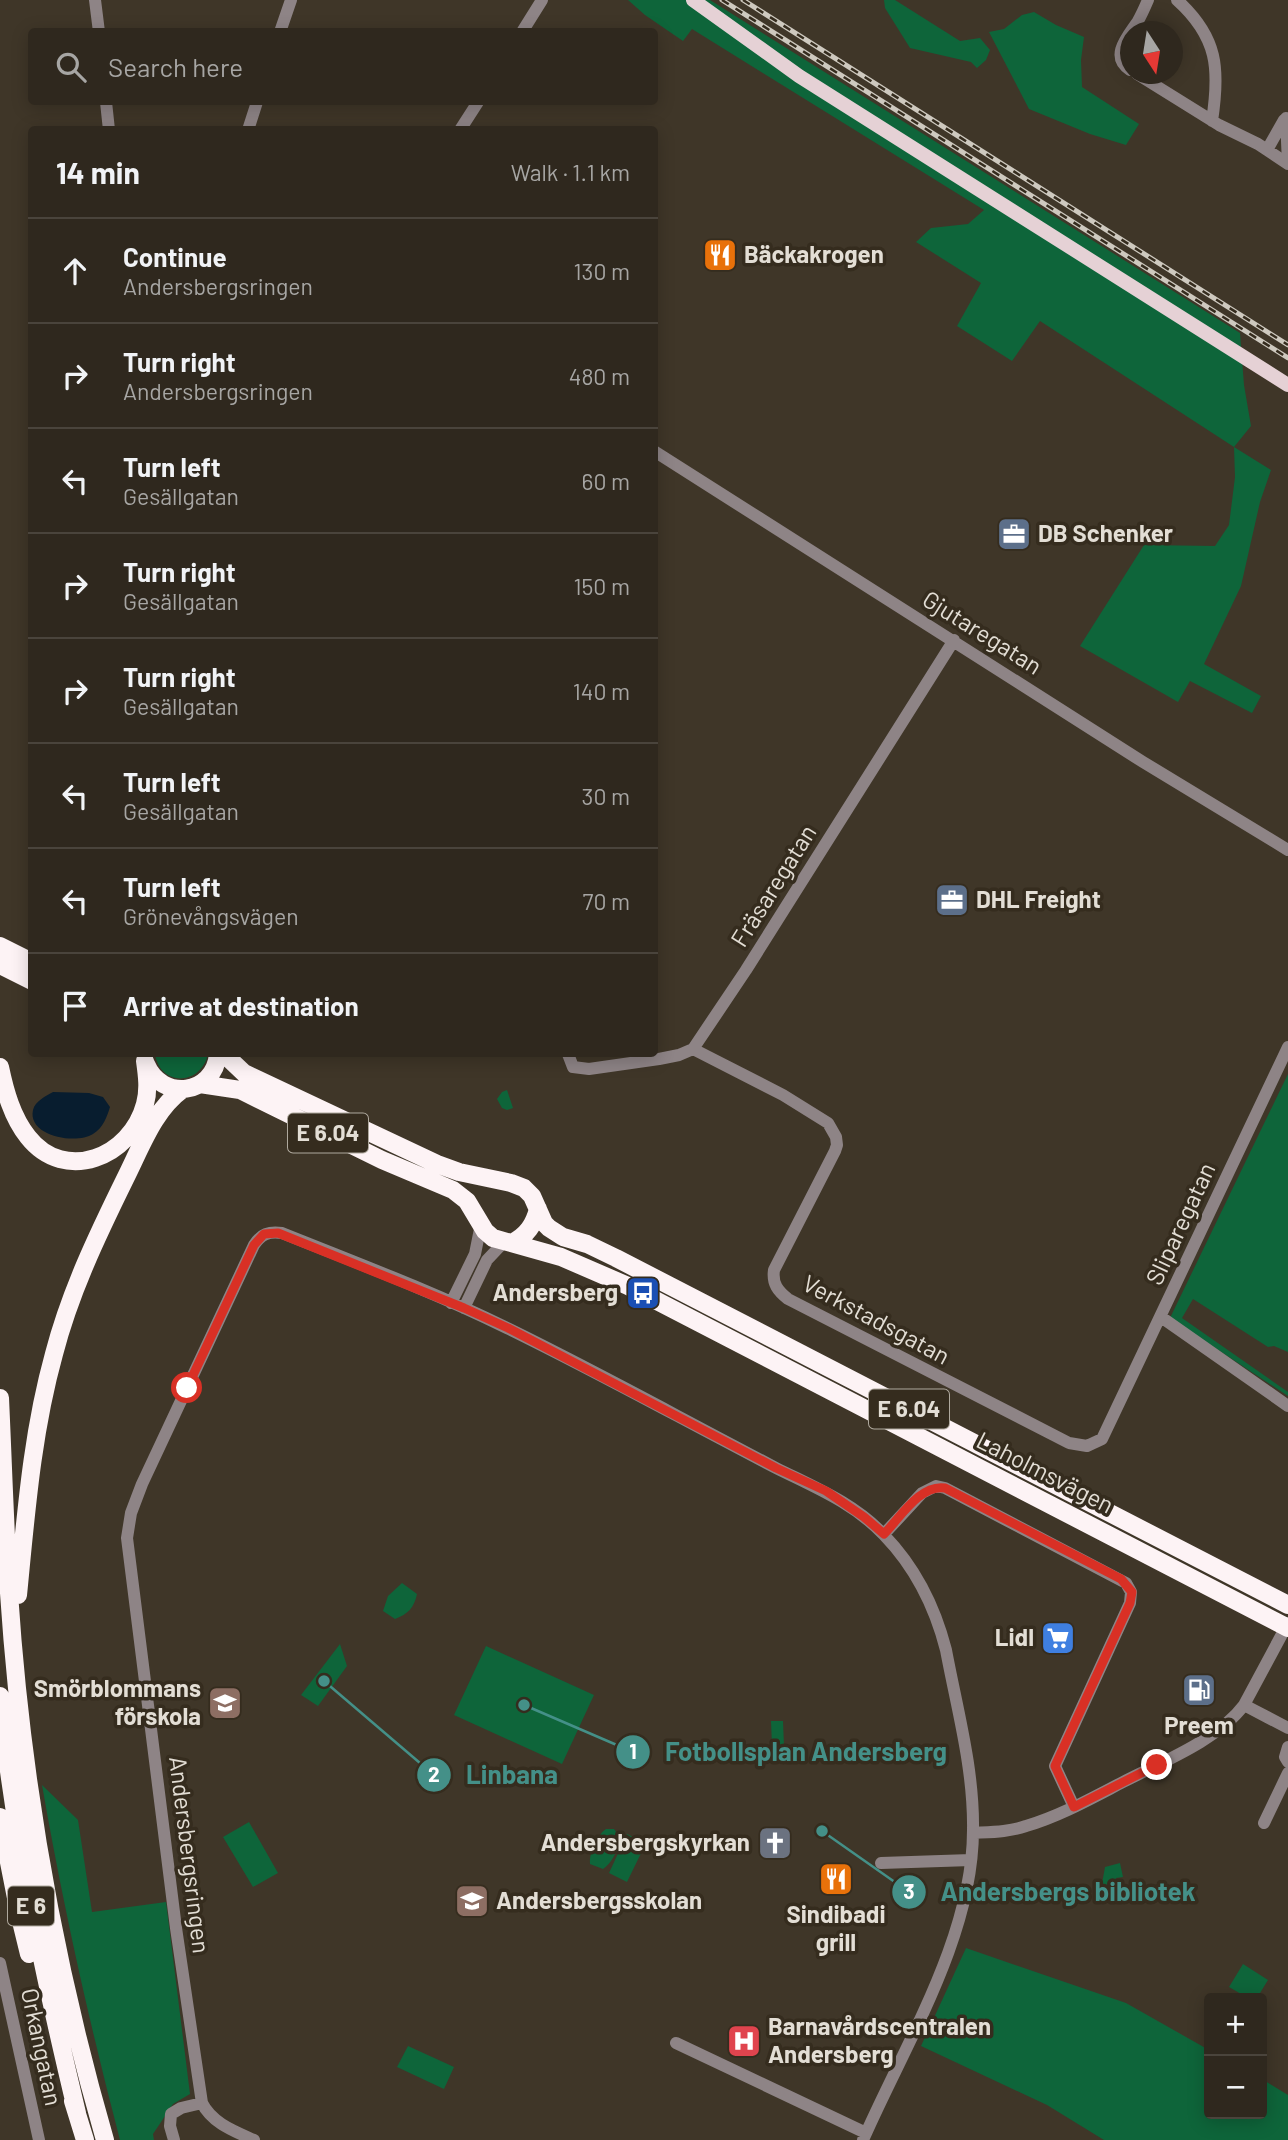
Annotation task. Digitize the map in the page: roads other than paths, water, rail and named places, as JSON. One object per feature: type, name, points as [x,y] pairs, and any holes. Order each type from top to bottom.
[{"type":"highway","points":[[5,958],[28,961]]},
{"type":"highway","points":[[5,958],[28,978]]},
{"type":"highway","points":[[0,1067],[13,1111],[29,1138],[47,1153],[70,1161],[81,1161],[92,1160],[111,1151],[127,1139],[145,1105],[145,1057]]},
{"type":"highway","name":"Laholmsvägen","points":[[145,1057],[150,1072],[167,1086],[240,1090],[399,1168],[453,1191],[467,1201],[493,1238],[561,1257],[628,1286],[1287,1626]]},
{"type":"highway","points":[[13,1640],[33,1451],[45,1391],[68,1306],[91,1250],[153,1123],[167,1102],[213,1071],[217,1057]]},
{"type":"highway","name":"Laholmsvägen","points":[[227,1057],[244,1073],[426,1159],[459,1172],[518,1185],[529,1192],[549,1228],[563,1237],[587,1244],[616,1258],[1288,1605]]},
{"type":"highway","points":[[508,1242],[525,1235],[538,1209]]},
{"type":"highway","name":"E 6","points":[[0,1398],[9,1594],[31,1788],[47,1892],[71,2008],[105,2140]]},
{"type":"highway","name":"E 6","points":[[0,1696],[26,1881],[53,2014],[85,2140]]},
{"type":"highway","points":[[0,1817],[19,1913],[37,1983],[77,2113]]},
{"type":"main road","points":[[692,0],[799,76],[1288,386]]},
{"type":"street","points":[[95,0],[98,28]]},
{"type":"street","points":[[281,28],[291,0]]},
{"type":"street","points":[[524,28],[542,0]]},
{"type":"street","points":[[1137,21],[1148,0]]},
{"type":"street","points":[[1177,0],[1201,26],[1210,45],[1217,78],[1212,121]]},
{"type":"street","points":[[1162,84],[1212,121],[1288,164]]},
{"type":"street","points":[[106,105],[109,126]]},
{"type":"street","points":[[249,126],[256,105]]},
{"type":"street","points":[[463,126],[476,105]]},
{"type":"street","points":[[1266,150],[1287,116]]},
{"type":"street","points":[[1287,116],[1288,164]]},
{"type":"street","name":"Gjutaregatan","points":[[658,454],[1143,762],[1288,849]]},
{"type":"street","name":"Fräsaregatan","points":[[693,1048],[746,970],[954,640]]},
{"type":"street","name":"Sliparegatan","points":[[1288,1047],[1161,1317],[1288,1406]]},
{"type":"street","points":[[569,1057],[573,1067],[589,1069],[679,1055],[693,1048]]},
{"type":"street","name":"Verkstadsgatan","points":[[693,1048],[806,1109],[828,1123],[836,1137],[835,1151],[774,1270],[776,1287],[788,1299],[1069,1443],[1087,1446],[1102,1439],[1161,1317]]},
{"type":"street","points":[[451,1303],[475,1254],[481,1224]]},
{"type":"street","name":"Andersbergsringen","points":[[202,2103],[176,1928],[127,1538],[131,1513],[142,1484],[254,1245],[269,1232],[282,1233],[464,1308],[826,1491],[884,1534],[908,1564],[926,1595],[941,1631],[969,1769],[973,1805],[971,1860],[963,1911],[943,1964],[865,2136]]},
{"type":"street","points":[[464,1308],[487,1260],[508,1242]]},
{"type":"street","points":[[884,1534],[922,1493],[936,1486],[945,1488],[1126,1583],[1132,1592],[1130,1603],[1055,1766],[1074,1807]]},
{"type":"street","points":[[973,1833],[1008,1831],[1051,1818],[1212,1734],[1244,1705],[1287,1626]]},
{"type":"street","points":[[1244,1705],[1288,1728]]},
{"type":"street","points":[[1288,1747],[1285,1757],[1288,1762]]},
{"type":"street","points":[[1264,1823],[1288,1773]]},
{"type":"street","points":[[881,1863],[971,1860]]},
{"type":"street","name":"Orkangatan","points":[[0,1963],[39,2140]]},
{"type":"street","points":[[676,2043],[865,2136]]},
{"type":"street","points":[[174,2140],[170,2126],[171,2114],[181,2108],[202,2103],[213,2120],[250,2138]]},
{"type":"street","points":[[229,2140],[250,2138]]},
{"type":"water","points":[[53,1092],[89,1093],[103,1097],[110,1107],[102,1125],[93,1134],[76,1139],[45,1132],[33,1119],[33,1110],[38,1101]]},
{"type":"railway","points":[[722,0],[1288,358]]},
{"type":"railway","points":[[743,0],[1288,345]]},
{"type":"place","name":"Bäckakrogen","points":[[720,255]]},
{"type":"place","name":"DB Schenker","points":[[1014,534]]},
{"type":"place","name":"DHL Freight","points":[[952,900]]},
{"type":"place","name":"Andersberg","points":[[643,1293]]},
{"type":"place","name":"Lidl","points":[[1058,1638]]},
{"type":"place","name":"Linbana","points":[[324,1681]]},
{"type":"place","name":"Preem","points":[[1199,1690]]},
{"type":"place","name":"Smörblommans förskola","points":[[225,1703]]},
{"type":"place","name":"Fotbollsplan Andersberg","points":[[524,1705]]},
{"type":"place","name":"Andersbergs bibliotek","points":[[822,1831]]},
{"type":"place","name":"Andersbergskyrkan","points":[[775,1843]]},
{"type":"place","name":"Sindibadi grill","points":[[836,1879]]},
{"type":"place","name":"Andersbergsskolan","points":[[472,1901]]},
{"type":"place","name":"Barnavårdscentralen Andersberg","points":[[744,2041]]}]
